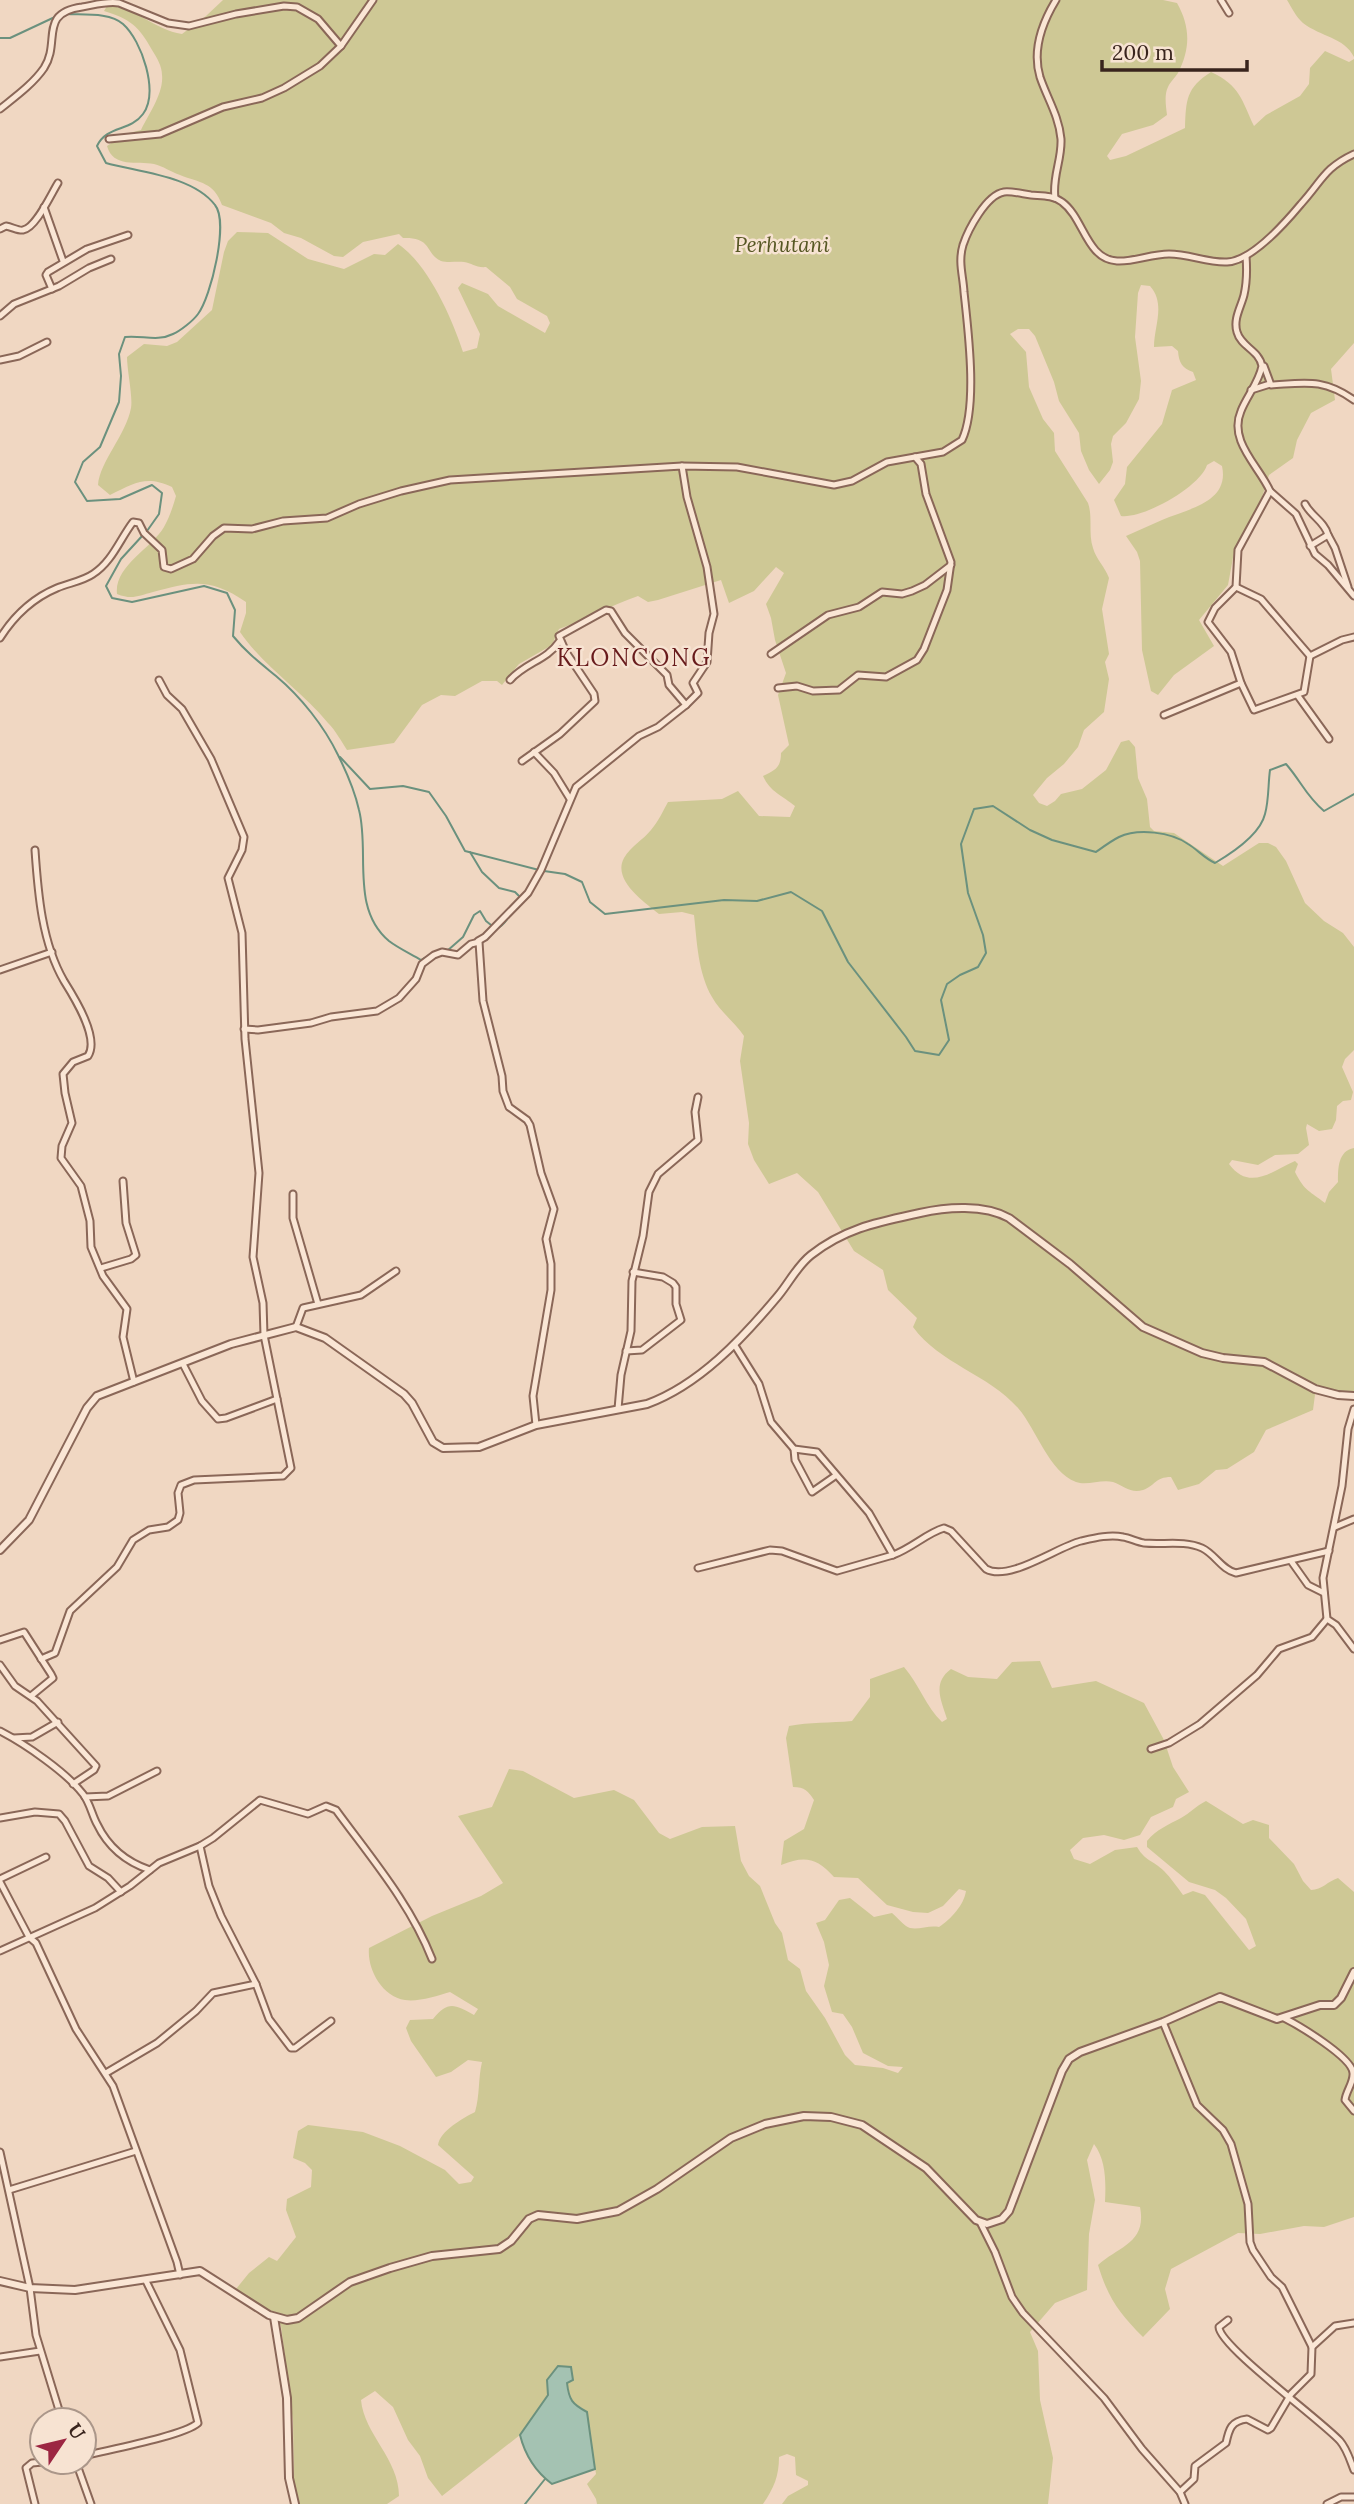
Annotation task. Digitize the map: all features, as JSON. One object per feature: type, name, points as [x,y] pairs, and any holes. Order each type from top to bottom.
[{"type":"street","points":[[109,139],[160,134],[223,107],[273,94],[320,66],[341,46],[373,0]]},
{"type":"street","points":[[1055,198],[1054,175],[1061,149],[1060,131],[1040,77],[1036,48],[1056,0]]},
{"type":"street","points":[[1221,0],[1230,13]]},
{"type":"street","points":[[0,108],[33,81],[44,68],[49,56],[50,37],[55,21],[61,12],[77,7],[111,2],[168,23],[189,26],[236,14],[284,6],[297,7],[318,19],[341,46]]},
{"type":"street","points":[[0,638],[17,615],[37,598],[85,579],[99,570],[133,522],[139,523],[144,533],[162,550],[164,567],[171,569],[193,559],[224,528],[259,529],[283,521],[327,518],[392,494],[443,481],[682,466],[737,467],[834,485],[852,481],[887,462],[949,450],[959,444],[964,435],[968,405],[970,360],[960,266],[962,249],[971,224],[1001,193],[1055,198],[1074,214],[1096,252],[1110,260],[1128,261],[1163,254],[1227,262],[1246,256],[1299,207],[1332,166],[1354,154]]},
{"type":"street","points":[[0,229],[6,226],[26,229],[44,207],[58,183]]},
{"type":"street","points":[[44,207],[63,261]]},
{"type":"street","points":[[52,289],[47,273],[63,261],[128,234]]},
{"type":"street","points":[[1246,256],[1245,289],[1236,329],[1241,340],[1257,354],[1270,384]]},
{"type":"street","points":[[0,316],[11,306],[111,259]]},
{"type":"street","points":[[0,360],[19,356],[47,342]]},
{"type":"street","points":[[1262,363],[1261,373],[1239,415],[1238,430],[1243,446],[1270,491],[1296,514],[1310,546],[1354,596]]},
{"type":"street","points":[[1251,390],[1270,384],[1320,384],[1354,400]]},
{"type":"street","points":[[778,688],[797,686],[813,691],[839,690],[858,676],[886,677],[916,661],[924,649],[946,593],[951,565],[926,495],[921,464],[915,456]]},
{"type":"street","points":[[244,1029],[258,1030],[312,1023],[331,1017],[377,1011],[399,998],[416,979],[422,964],[438,953],[458,955],[485,937],[528,893],[541,870],[579,783],[639,736],[658,727],[698,693],[693,683],[707,662],[709,633],[714,616],[707,567],[689,506],[682,466]]},
{"type":"street","points":[[1270,491],[1238,550],[1236,587],[1215,608],[1208,622],[1231,652],[1241,683],[1254,710],[1298,696],[1306,690],[1307,663],[1310,656],[1354,637]]},
{"type":"street","points":[[1305,503],[1312,516],[1325,525],[1348,589]]},
{"type":"street","points":[[1310,546],[1328,535]]},
{"type":"street","points":[[771,654],[828,615],[859,607],[882,592],[912,592],[951,565]]},
{"type":"street","points":[[1236,587],[1261,599],[1310,656]]},
{"type":"street","points":[[510,680],[521,669],[551,652],[559,642],[560,634],[604,611],[611,611],[628,636],[667,675],[669,685],[686,705]]},
{"type":"street","points":[[522,761],[566,729],[596,698],[559,642]]},
{"type":"street","points":[[41,1659],[56,1650],[70,1611],[117,1567],[132,1540],[149,1530],[167,1527],[178,1520],[178,1493],[181,1485],[194,1480],[261,1478],[283,1476],[290,1472],[291,1463],[264,1335],[263,1303],[252,1252],[259,1173],[244,1029],[242,933],[228,878],[243,845],[244,833],[211,758],[182,709],[167,695],[159,680]]},
{"type":"street","points":[[1164,715],[1241,683]]},
{"type":"street","points":[[1298,696],[1329,739]]},
{"type":"street","points":[[534,752],[554,773],[570,799]]},
{"type":"street","points":[[35,850],[41,906],[52,952],[63,979],[82,1012],[91,1043],[90,1054],[73,1062],[63,1074],[72,1123],[61,1152],[63,1162],[76,1177],[83,1191],[91,1226],[91,1247],[105,1280],[127,1309],[123,1337],[134,1382]]},
{"type":"street","points":[[478,941],[483,1001],[502,1076],[503,1091],[509,1107],[530,1125],[541,1173],[554,1209],[547,1239],[551,1290],[533,1396],[536,1425]]},
{"type":"street","points":[[0,970],[52,952]]},
{"type":"street","points":[[618,1409],[621,1375],[631,1331],[633,1272],[643,1236],[651,1186],[658,1174],[698,1140],[695,1112],[698,1097]]},
{"type":"street","points":[[101,1268],[136,1255],[127,1223],[123,1181]]},
{"type":"street","points":[[293,1194],[293,1218],[318,1304]]},
{"type":"street","points":[[0,1550],[29,1520],[92,1401],[102,1393],[231,1344],[296,1327],[317,1335],[404,1394],[437,1446],[449,1449],[480,1447],[536,1425],[647,1404],[671,1393],[734,1344],[785,1288],[803,1261],[820,1248],[865,1224],[956,1206],[998,1213],[1009,1218],[1070,1264],[1135,1322],[1150,1331],[1210,1356],[1264,1362],[1319,1391],[1354,1396]]},
{"type":"street","points":[[296,1327],[301,1309],[361,1295],[396,1271]]},
{"type":"street","points":[[626,1351],[642,1350],[681,1320],[673,1283],[663,1277],[633,1272]]},
{"type":"street","points":[[734,1344],[759,1384],[771,1422],[794,1449],[795,1460],[812,1492],[835,1476]]},
{"type":"street","points":[[183,1364],[202,1401],[218,1419],[277,1399]]},
{"type":"street","points":[[1151,1749],[1169,1743],[1200,1724],[1257,1675],[1279,1649],[1312,1637],[1327,1619],[1323,1578],[1344,1476],[1348,1429],[1354,1409]]},
{"type":"street","points":[[794,1449],[814,1451],[869,1513],[893,1555]]},
{"type":"street","points":[[1334,1528],[1354,1518]]},
{"type":"street","points":[[698,1568],[770,1550],[782,1551],[837,1571],[912,1548],[944,1528],[951,1531],[990,1572],[1024,1566],[1070,1544],[1112,1536],[1126,1537],[1143,1543],[1178,1543],[1198,1547],[1212,1554],[1233,1573],[1291,1562],[1329,1551]]},
{"type":"street","points":[[1291,1562],[1308,1585],[1324,1593]]},
{"type":"street","points":[[1327,1619],[1336,1625],[1354,1648]]},
{"type":"street","points":[[0,1640],[24,1632],[53,1678],[31,1696]]},
{"type":"street","points":[[0,1665],[15,1686],[31,1696],[58,1722],[96,1768],[73,1784]]},
{"type":"street","points":[[14,1738],[32,1737],[58,1722]]},
{"type":"street","points":[[0,1731],[14,1738],[73,1784],[85,1797],[109,1844],[126,1859],[150,1870]]},
{"type":"street","points":[[85,1797],[108,1796],[157,1771]]},
{"type":"street","points":[[0,1951],[77,1917],[121,1892],[165,1859],[201,1846],[260,1800],[308,1814],[326,1806],[333,1807],[400,1897],[432,1959]]},
{"type":"street","points":[[0,1818],[35,1812],[59,1814],[89,1867],[108,1878],[121,1892]]},
{"type":"street","points":[[201,1846],[209,1886],[221,1916],[256,1984],[269,2018],[292,2048],[297,2048],[331,2021]]},
{"type":"street","points":[[46,1857],[0,1880],[29,1937],[40,1950],[76,2029],[106,2073],[118,2098],[180,2275]]},
{"type":"street","points":[[980,2222],[996,2222],[1009,2211],[1062,2071],[1069,2059],[1220,1997],[1269,2018],[1284,2018],[1311,2008],[1338,2003],[1354,1972]]},
{"type":"street","points":[[106,2073],[157,2043],[196,2011],[213,1993],[256,1984]]},
{"type":"street","points":[[1284,2018],[1326,2045],[1350,2067],[1353,2074],[1345,2100],[1354,2111]]},
{"type":"street","points":[[1163,2022],[1197,2105],[1223,2130],[1231,2144],[1248,2204],[1250,2242],[1253,2250],[1259,2262],[1286,2293],[1312,2347],[1311,2374],[1290,2397],[1269,2430],[1247,2419],[1231,2426],[1226,2443],[1195,2466],[1194,2479],[1180,2492]]},
{"type":"street","points":[[0,2281],[30,2288],[75,2290],[202,2272],[274,2317],[286,2320],[298,2318],[340,2287],[373,2273],[432,2256],[499,2249],[537,2215],[577,2219],[618,2211],[657,2189],[731,2138],[765,2124],[804,2116],[831,2118],[862,2125],[926,2168],[980,2222],[1012,2297],[1023,2312],[1104,2398],[1142,2449],[1180,2492],[1185,2503],[1193,2504]]},
{"type":"street","points":[[9,2190],[136,2151]]},
{"type":"street","points":[[0,2152],[30,2288],[40,2351],[58,2406]]},
{"type":"street","points":[[98,2452],[166,2435],[198,2423],[180,2350],[146,2281]]},
{"type":"street","points":[[274,2317],[287,2398],[289,2478],[295,2504]]},
{"type":"street","points":[[1228,2320],[1219,2327],[1222,2337],[1248,2360],[1256,2371],[1290,2397],[1341,2443],[1354,2470]]},
{"type":"street","points":[[1312,2347],[1335,2326],[1354,2323]]},
{"type":"street","points":[[0,2357],[40,2351]]},
{"type":"street","points":[[28,2476],[36,2504]]},
{"type":"street","points":[[81,2476],[91,2504]]},
{"type":"street","points":[[1327,2504],[1340,2497],[1354,2497]]},
{"type":"green space","name":"Perhutani","points":[[223,0],[1163,0],[1177,3],[1184,20],[1187,46],[1178,73],[1167,90],[1167,115],[1153,125],[1122,134],[1107,156],[1110,160],[1126,156],[1185,128],[1186,110],[1192,89],[1211,72],[1234,88],[1254,126],[1266,115],[1300,96],[1309,84],[1310,68],[1325,51],[1349,62],[1354,59],[1354,343],[1331,369],[1335,400],[1311,413],[1297,440],[1293,458],[1269,475],[1262,497],[1234,552],[1228,585],[1199,620],[1214,646],[1174,675],[1158,695],[1151,691],[1142,650],[1140,561],[1126,536],[1204,503],[1220,489],[1222,466],[1214,461],[1207,465],[1194,483],[1183,492],[1156,507],[1131,516],[1121,516],[1114,500],[1125,484],[1127,467],[1162,424],[1172,390],[1196,380],[1193,372],[1182,365],[1178,351],[1172,346],[1154,347],[1157,300],[1150,286],[1141,285],[1135,337],[1141,381],[1139,399],[1126,423],[1113,436],[1113,462],[1099,484],[1081,451],[1079,433],[1059,401],[1035,336],[1029,329],[1018,329],[1010,334],[1026,352],[1029,387],[1043,419],[1054,433],[1055,451],[1088,503],[1093,548],[1109,578],[1102,609],[1109,654],[1105,662],[1109,679],[1104,712],[1084,730],[1078,747],[1033,795],[1039,803],[1047,806],[1061,794],[1082,789],[1106,770],[1121,742],[1129,740],[1135,747],[1138,778],[1147,799],[1150,827],[1154,831],[1174,833],[1223,866],[1259,843],[1276,847],[1286,861],[1305,903],[1324,921],[1343,933],[1354,947],[1354,1050],[1345,1059],[1342,1067],[1353,1092],[1351,1100],[1343,1101],[1337,1106],[1332,1129],[1319,1131],[1307,1124],[1309,1145],[1298,1154],[1275,1155],[1258,1165],[1232,1160],[1229,1164],[1237,1172],[1252,1178],[1269,1174],[1295,1161],[1298,1164],[1295,1172],[1302,1184],[1325,1203],[1329,1192],[1338,1182],[1342,1156],[1354,1148],[1354,1393],[1339,1394],[1316,1387],[1313,1410],[1266,1430],[1254,1452],[1227,1469],[1216,1470],[1199,1484],[1178,1490],[1171,1477],[1166,1477],[1147,1488],[1135,1491],[1113,1482],[1076,1482],[1058,1469],[1025,1417],[1006,1396],[924,1340],[913,1327],[917,1318],[888,1290],[883,1270],[854,1251],[818,1192],[797,1173],[769,1184],[754,1160],[748,1144],[749,1123],[740,1061],[744,1036],[707,988],[699,957],[694,915],[682,912],[659,914],[631,890],[622,874],[621,866],[627,854],[654,827],[668,802],[722,799],[738,791],[759,816],[790,817],[795,806],[773,790],[763,776],[776,768],[781,753],[789,745],[778,695],[786,673],[766,604],[784,573],[776,567],[754,591],[729,603],[721,580],[648,602],[638,596],[559,629],[552,645],[519,664],[502,685],[497,681],[482,681],[455,696],[441,695],[422,705],[394,743],[347,750],[334,729],[260,656],[240,632],[246,613],[246,602],[212,585],[201,584],[179,586],[135,597],[117,594],[121,575],[164,527],[176,496],[172,487],[155,481],[134,484],[110,495],[98,485],[103,467],[124,428],[131,408],[127,357],[144,344],[167,346],[177,342],[212,310],[224,252],[228,241],[237,232],[268,233],[308,259],[344,269],[374,254],[385,255],[398,244],[429,278],[446,308],[463,352],[477,348],[480,334],[458,288],[462,283],[488,294],[498,306],[545,333],[550,323],[547,316],[517,299],[510,287],[486,267],[441,261],[419,240],[403,238],[399,234],[363,242],[343,257],[334,256],[301,238],[284,233],[271,223],[222,205],[219,197],[206,184],[157,165],[114,158],[107,146],[125,134],[141,130],[158,96],[162,75],[159,62],[143,35],[133,24],[104,11],[107,6],[126,10],[172,32],[182,34]]},
{"type":"green space","points":[[1287,0],[1354,0],[1354,57],[1350,50],[1338,41],[1303,23]]},
{"type":"green space","points":[[1040,1661],[1052,1688],[1096,1681],[1144,1703],[1164,1740],[1173,1767],[1189,1792],[1176,1799],[1173,1807],[1151,1817],[1140,1835],[1124,1840],[1104,1835],[1083,1838],[1070,1850],[1074,1859],[1090,1864],[1115,1850],[1137,1847],[1143,1856],[1164,1871],[1183,1895],[1193,1891],[1205,1895],[1249,1950],[1256,1946],[1246,1919],[1226,1898],[1215,1890],[1189,1882],[1147,1847],[1147,1841],[1155,1833],[1206,1801],[1243,1824],[1253,1820],[1269,1825],[1269,1838],[1294,1864],[1311,1890],[1338,1878],[1354,1892],[1354,2217],[1324,2227],[1304,2226],[1260,2234],[1238,2233],[1171,2269],[1165,2289],[1170,2309],[1143,2337],[1115,2304],[1098,2265],[1135,2236],[1141,2219],[1140,2207],[1105,2202],[1103,2164],[1094,2144],[1087,2160],[1095,2200],[1089,2234],[1087,2290],[1055,2303],[1030,2332],[1038,2351],[1040,2400],[1053,2458],[1048,2504],[782,2504],[788,2496],[808,2485],[808,2481],[796,2475],[795,2457],[787,2454],[779,2457],[775,2482],[763,2504],[597,2504],[587,2484],[596,2474],[587,2412],[572,2403],[567,2383],[547,2380],[548,2395],[520,2435],[442,2496],[428,2478],[420,2456],[408,2440],[393,2407],[375,2391],[361,2400],[363,2412],[388,2458],[399,2496],[387,2504],[298,2504],[294,2484],[293,2421],[281,2326],[275,2315],[236,2289],[249,2273],[269,2257],[277,2261],[296,2237],[286,2210],[287,2199],[311,2187],[312,2170],[305,2163],[293,2158],[298,2131],[308,2125],[363,2132],[400,2146],[445,2170],[459,2184],[471,2182],[474,2177],[438,2145],[447,2130],[475,2112],[482,2062],[468,2060],[451,2072],[436,2077],[411,2041],[406,2028],[410,2020],[433,2019],[447,2007],[461,2008],[474,2015],[478,2009],[450,1992],[416,2000],[396,1997],[377,1980],[369,1956],[369,1948],[503,1883],[458,1816],[492,1807],[509,1769],[523,1771],[574,1798],[614,1790],[634,1800],[659,1833],[670,1839],[702,1827],[735,1826],[741,1861],[749,1876],[760,1886],[775,1923],[782,1933],[788,1960],[800,1969],[806,1991],[825,2018],[845,2055],[855,2065],[883,2068],[898,2073],[903,2067],[888,2066],[863,2053],[843,2014],[832,2012],[824,1986],[829,1965],[816,1923],[825,1920],[839,1900],[850,1898],[874,1917],[892,1913],[910,1928],[939,1927],[956,1911],[966,1891],[959,1889],[943,1906],[928,1913],[913,1912],[887,1905],[858,1878],[834,1877],[815,1862],[796,1860],[781,1865],[784,1841],[804,1829],[814,1800],[806,1790],[793,1787],[786,1738],[789,1726],[852,1721],[870,1697],[870,1679],[904,1667],[942,1722],[947,1719],[940,1686],[945,1674],[951,1669],[968,1677],[997,1679],[1012,1662]]},
{"type":"shaded area","points":[[558,2366],[571,2367],[573,2380],[567,2383],[569,2394],[575,2404],[587,2412],[595,2469],[552,2484],[532,2462],[520,2435],[548,2395],[547,2380]]},
{"type":"waterway","points":[[66,14],[96,15],[118,20],[136,42],[146,67],[149,80],[148,105],[138,120],[101,139],[97,146],[106,163],[180,181],[205,195],[215,205],[219,214],[217,260],[203,305],[193,320],[173,334],[155,338],[125,337],[119,354],[119,402],[100,447],[83,462],[75,482],[87,501],[120,499],[152,485],[162,493],[159,514],[147,531]]},
{"type":"waterway","points":[[0,38],[10,38],[57,16]]},
{"type":"waterway","points":[[143,535],[121,559],[106,586],[112,598],[132,602],[204,586],[227,593],[235,610],[233,636],[303,703],[326,733],[344,768],[359,810],[365,896],[369,913],[377,928],[400,949],[421,960],[428,956]]},
{"type":"waterway","points":[[340,757],[370,789],[403,786],[429,792],[465,851],[539,870]]},
{"type":"waterway","points":[[544,871],[565,874],[582,882],[590,902],[605,914],[724,900],[757,901],[791,892],[822,911],[848,962],[915,1051],[939,1055],[949,1040],[941,1000],[947,984],[978,967],[986,953],[983,935],[968,893],[961,844],[974,809],[993,806],[1030,830],[1052,840],[1096,852],[1127,834],[1164,834],[1192,846],[1215,863],[1244,843],[1262,822],[1270,770],[1286,764],[1324,811],[1354,794]]},
{"type":"waterway","points":[[470,852],[482,872],[499,888],[515,892],[520,897]]},
{"type":"waterway","points":[[447,951],[463,937],[474,915],[480,911],[486,921],[496,929],[522,902]]},
{"type":"waterway","points":[[525,2504],[545,2479]]},
{"type":"district","name":"KLONCONG","points":[[634,658]]}]
